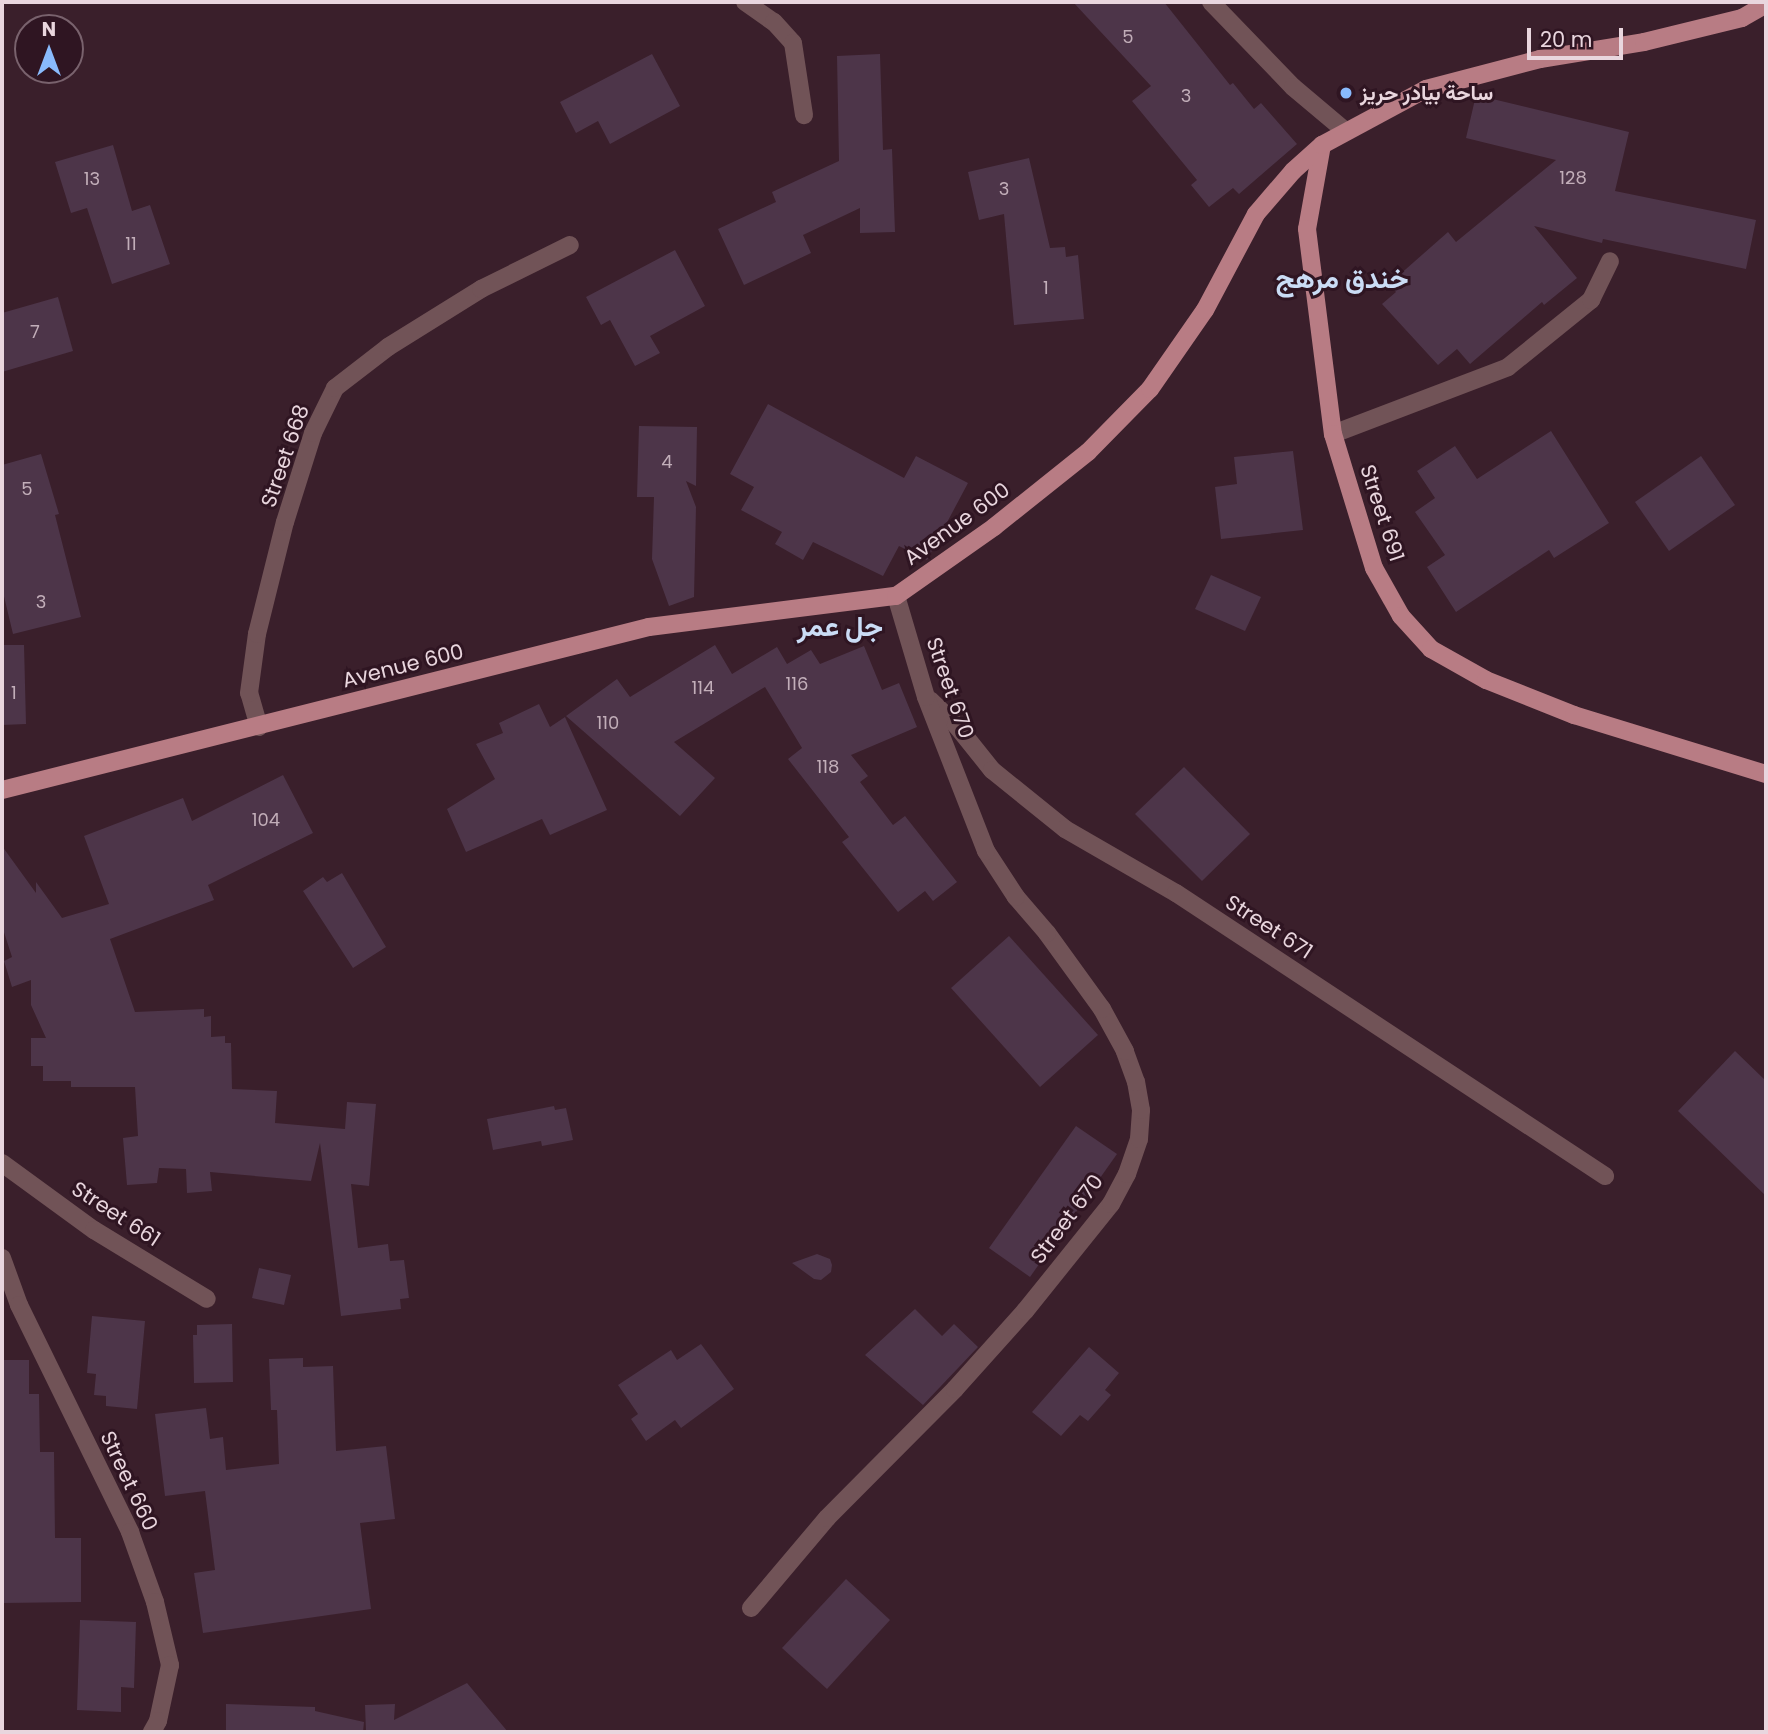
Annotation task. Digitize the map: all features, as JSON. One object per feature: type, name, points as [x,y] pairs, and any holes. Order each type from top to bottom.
[{"type":"main road","name":"Avenue 600","points":[[2,790],[649,627],[896,596],[994,527],[1088,452],[1150,388],[1205,310],[1256,214],[1293,171],[1344,130],[1426,89],[1540,59],[1644,42],[1742,18],[1766,4]]},
{"type":"main road","name":"Street 691","points":[[1322,145],[1307,229],[1333,434],[1374,568],[1401,616],[1431,649],[1486,680],[1574,715],[1766,774]]},
{"type":"street","points":[[745,2],[774,22],[793,43],[804,115]]},
{"type":"street","points":[[1211,2],[1293,87],[1344,130]]},
{"type":"street","name":"Street 668","points":[[259,727],[249,694],[257,634],[285,522],[313,433],[335,388],[388,347],[481,289],[570,245]]},
{"type":"street","points":[[1333,434],[1508,367],[1591,300],[1610,261]]},
{"type":"street","name":"Street 670","points":[[751,1608],[827,1518],[940,1405],[1025,1311],[1111,1203],[1127,1174],[1139,1139],[1141,1110],[1125,1051],[1102,1009],[1047,933],[1016,897],[986,851],[926,697],[896,596]]},
{"type":"street","name":"Street 671","points":[[926,697],[956,725],[992,770],[1055,822],[1176,893],[1605,1176]]},
{"type":"street","name":"Street 661","points":[[2,1163],[94,1230],[207,1299]]},
{"type":"street","name":"Street 660","points":[[2,1258],[19,1305],[130,1532],[155,1602],[170,1665],[152,1732]]},
{"type":"building","points":[[1073,2],[1164,2],[1230,85],[1233,83],[1254,109],[1261,103],[1297,144],[1239,194],[1233,188],[1209,207],[1191,185],[1197,180],[1132,101],[1151,86]]},
{"type":"building","points":[[652,54],[680,106],[610,144],[598,121],[576,133],[560,102]]},
{"type":"building","points":[[880,54],[883,150],[892,149],[895,232],[860,233],[860,208],[803,235],[811,253],[744,285],[718,229],[776,202],[772,192],[839,161],[837,56]]},
{"type":"building","points":[[1476,95],[1629,132],[1615,191],[1756,220],[1746,269],[1603,239],[1602,243],[1534,226],[1577,278],[1544,305],[1542,302],[1470,364],[1457,349],[1438,365],[1382,304],[1396,292],[1389,284],[1448,232],[1456,242],[1556,160],[1466,138]]},
{"type":"building","points":[[113,145],[132,211],[150,205],[170,264],[112,284],[87,208],[71,213],[55,162]]},
{"type":"building","points":[[1029,158],[1050,248],[1065,247],[1066,257],[1078,255],[1084,319],[1014,325],[1004,214],[979,220],[968,172]]},
{"type":"building","points":[[675,250],[705,306],[650,336],[660,353],[635,366],[610,320],[601,325],[586,297]]},
{"type":"building","points":[[58,297],[73,351],[2,372],[2,313]]},
{"type":"building","points":[[768,404],[904,478],[916,456],[968,483],[927,560],[899,546],[883,576],[813,542],[803,560],[775,544],[782,532],[741,510],[754,487],[730,474]]},
{"type":"building","points":[[639,426],[697,427],[696,486],[686,481],[696,507],[694,597],[669,606],[652,559],[654,497],[637,497]]},
{"type":"building","points":[[1551,431],[1609,523],[1554,558],[1549,550],[1456,612],[1427,567],[1445,555],[1415,512],[1435,498],[1417,471],[1455,446],[1477,479]]},
{"type":"building","points":[[1293,451],[1303,530],[1221,539],[1215,487],[1237,484],[1234,457]]},
{"type":"building","points":[[41,454],[59,514],[55,515],[81,617],[13,634],[2,588],[2,465]]},
{"type":"building","points":[[1701,456],[1735,505],[1669,551],[1635,502]]},
{"type":"building","points":[[1211,575],[1261,597],[1245,631],[1195,609]]},
{"type":"building","points":[[2,645],[24,645],[26,724],[2,725]]},
{"type":"building","points":[[715,645],[732,674],[777,647],[787,664],[811,650],[820,664],[864,646],[882,690],[899,683],[917,727],[851,755],[868,776],[860,782],[893,825],[905,816],[957,882],[933,901],[925,891],[898,912],[842,842],[849,837],[788,759],[802,748],[765,687],[674,742],[715,778],[680,816],[566,716],[617,679],[630,697]]},
{"type":"building","points":[[539,704],[550,727],[565,717],[607,810],[550,835],[542,819],[466,852],[447,809],[495,779],[476,744],[503,733],[499,723]]},
{"type":"building","points":[[1184,767],[1250,834],[1202,881],[1135,814]]},
{"type":"building","points":[[283,775],[313,833],[208,885],[214,900],[110,939],[135,1012],[204,1009],[204,1017],[211,1016],[211,1037],[225,1036],[225,1043],[231,1043],[232,1089],[277,1091],[275,1123],[345,1129],[347,1102],[376,1104],[369,1186],[351,1184],[358,1248],[388,1244],[390,1261],[404,1260],[409,1298],[400,1299],[401,1309],[341,1316],[320,1143],[311,1181],[210,1172],[212,1191],[187,1193],[186,1169],[159,1168],[157,1183],[127,1185],[123,1138],[138,1136],[135,1087],[71,1087],[71,1081],[43,1081],[43,1066],[31,1066],[31,1038],[46,1038],[31,1005],[31,980],[12,987],[4,961],[12,957],[2,926],[2,846],[36,893],[36,882],[62,918],[109,904],[84,836],[183,798],[192,821]]},
{"type":"building","points":[[342,873],[386,947],[353,968],[303,891],[323,877],[327,882]]},
{"type":"building","points":[[1009,936],[1098,1035],[1040,1087],[951,988]]},
{"type":"building","points":[[1735,1051],[1766,1081],[1766,1196],[1678,1111]]},
{"type":"building","points":[[554,1106],[555,1110],[566,1108],[573,1140],[542,1146],[541,1141],[493,1150],[487,1119]]},
{"type":"building","points":[[1076,1126],[1117,1154],[1030,1277],[989,1248]]},
{"type":"building","points":[[817,1254],[830,1259],[832,1265],[831,1272],[821,1280],[814,1279],[792,1263]]},
{"type":"building","points":[[259,1268],[291,1275],[284,1305],[252,1298]]},
{"type":"building","points":[[915,1309],[942,1336],[954,1324],[978,1347],[923,1405],[865,1355]]},
{"type":"building","points":[[92,1316],[145,1321],[137,1409],[106,1406],[106,1396],[94,1395],[96,1374],[87,1373]]},
{"type":"building","points":[[232,1324],[233,1382],[194,1383],[193,1335],[197,1335],[197,1325]]},
{"type":"building","points":[[701,1344],[734,1389],[681,1428],[675,1420],[646,1441],[631,1419],[638,1414],[618,1385],[671,1350],[677,1360]]},
{"type":"building","points":[[1089,1347],[1119,1373],[1105,1390],[1111,1395],[1088,1421],[1080,1415],[1061,1436],[1032,1412]]},
{"type":"building","points":[[303,1358],[303,1367],[333,1366],[336,1451],[386,1446],[395,1519],[360,1523],[371,1609],[203,1633],[194,1573],[215,1570],[205,1491],[165,1496],[155,1414],[206,1408],[210,1439],[223,1437],[226,1470],[279,1464],[277,1410],[271,1410],[269,1359]]},
{"type":"building","points":[[2,1360],[29,1360],[29,1394],[39,1394],[40,1452],[54,1452],[55,1538],[81,1538],[81,1602],[2,1603]]},
{"type":"building","points":[[846,1579],[890,1620],[827,1689],[782,1648]]},
{"type":"building","points":[[80,1620],[136,1622],[134,1688],[121,1687],[121,1712],[77,1710]]},
{"type":"building","points":[[467,1683],[508,1732],[366,1732],[365,1705],[395,1704],[394,1720]]},
{"type":"building","points":[[226,1704],[315,1707],[315,1711],[364,1722],[363,1732],[226,1732]]},
{"type":"place","name":"ساحة بيادر حريز","points":[[1346,93]]},
{"type":"district","name":"خندق مرهج","points":[[1342,279]]},
{"type":"district","name":"جل عمر","points":[[840,627]]}]
